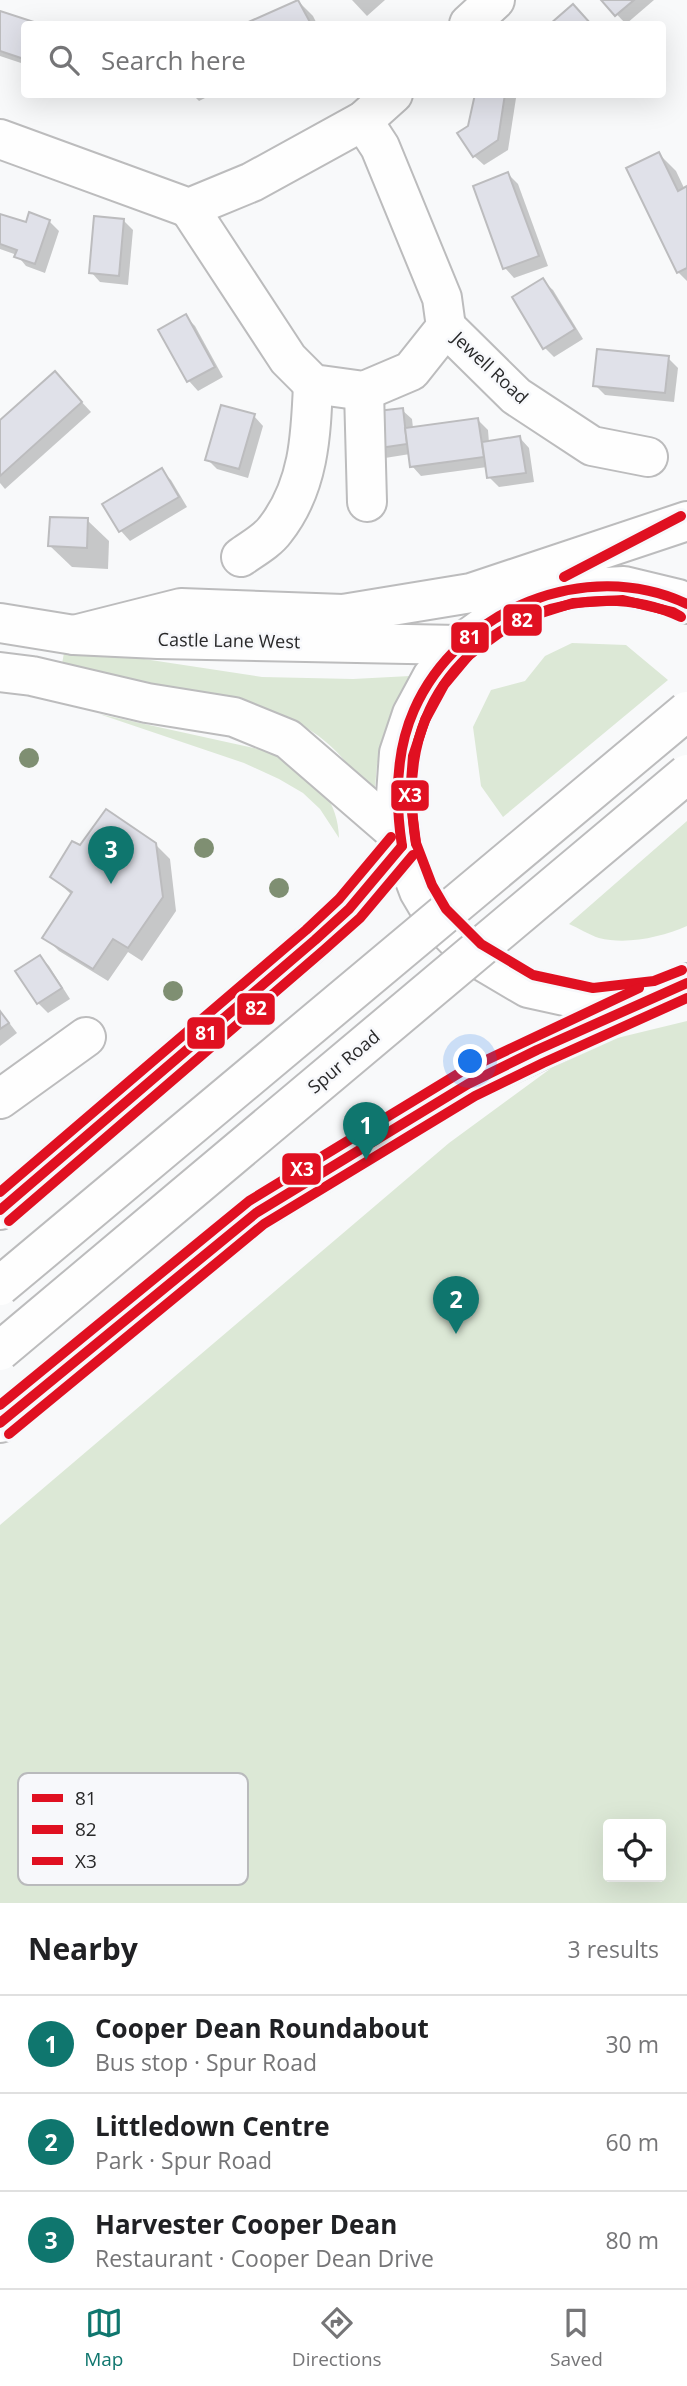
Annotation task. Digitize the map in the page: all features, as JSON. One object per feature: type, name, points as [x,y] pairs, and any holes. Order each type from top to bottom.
[{"type":"main road","points":[[472,21],[495,0]]},
{"type":"main road","points":[[190,208],[252,182],[363,121],[389,98]]},
{"type":"main road","name":"Jewell Road","points":[[363,121],[380,147],[442,298],[446,327],[516,397],[592,446],[648,457]]},
{"type":"main road","points":[[0,139],[190,208],[288,359],[313,384],[364,391],[368,502]]},
{"type":"main road","name":"Jewell Road","points":[[364,391],[411,371],[446,327]]},
{"type":"main road","points":[[241,557],[275,531],[302,483],[311,435],[313,384]]},
{"type":"main road","points":[[74,635],[181,608],[342,614],[471,593],[687,521]]},
{"type":"main road","points":[[672,989],[593,1002],[528,988],[472,955],[435,918],[419,891],[401,841],[396,795],[400,753],[412,714],[432,677],[459,645],[510,608],[570,589],[687,528]]},
{"type":"main road","points":[[570,589],[624,586],[678,599],[687,604]]},
{"type":"main road","name":"Castle Lane West","points":[[0,623],[74,635],[244,642],[459,645]]},
{"type":"main road","points":[[0,672],[32,676],[147,703],[234,717],[288,739],[401,841]]},
{"type":"main road","points":[[0,1286],[687,711]]},
{"type":"main road","name":"Spur Road","points":[[0,1351],[687,774]]},
{"type":"main road","points":[[0,1210],[323,933],[349,909],[401,841]]},
{"type":"main road","points":[[0,1423],[256,1213],[468,1084],[672,989]]},
{"type":"main road","points":[[0,1099],[86,1037]]},
{"type":"green space","points":[[572,643],[626,645],[668,680],[503,817],[481,786],[473,727],[491,690],[525,681],[545,656]]},
{"type":"green space","points":[[65,647],[262,677],[353,679],[410,676],[383,744],[377,765],[374,799],[331,746],[296,722],[62,664]]},
{"type":"green space","points":[[99,714],[272,752],[298,767],[319,785],[333,809],[339,838],[320,809],[303,793],[279,779],[244,763]]},
{"type":"green space","points":[[687,821],[687,926],[667,934],[621,941],[599,938],[569,924]]},
{"type":"green space","points":[[687,1021],[687,1903],[0,1903],[0,1525],[449,1143],[580,1047]]},
{"type":"building","points":[[298,0],[309,21],[251,21]]},
{"type":"building","points":[[601,0],[634,0],[615,16]]},
{"type":"building","points":[[573,4],[588,21],[553,21]]},
{"type":"building","points":[[0,11],[31,21],[21,21],[21,58],[0,51]]},
{"type":"building","points":[[474,98],[504,98],[498,140],[473,157],[457,133],[468,126]]},
{"type":"building","points":[[659,152],[678,191],[687,186],[687,268],[677,273],[626,168]]},
{"type":"building","points":[[508,172],[539,256],[503,269],[473,186]]},
{"type":"building","points":[[29,212],[50,220],[35,264],[14,257],[17,250],[0,244],[0,214],[26,222]]},
{"type":"building","points":[[94,216],[124,219],[119,276],[89,273]]},
{"type":"building","points":[[543,278],[575,329],[543,349],[512,297]]},
{"type":"building","points":[[186,314],[215,367],[187,382],[158,330]]},
{"type":"building","points":[[597,349],[669,356],[665,393],[593,386]]},
{"type":"building","points":[[55,371],[82,402],[0,476],[0,420]]},
{"type":"building","points":[[221,405],[255,414],[239,469],[205,460]]},
{"type":"building","points":[[403,408],[407,444],[373,449],[369,412]]},
{"type":"building","points":[[478,418],[484,457],[410,467],[405,428]]},
{"type":"building","points":[[520,436],[526,473],[487,478],[482,442]]},
{"type":"building","points":[[162,468],[179,497],[119,532],[102,504]]},
{"type":"building","points":[[50,517],[88,518],[87,548],[48,546]]},
{"type":"building","points":[[106,809],[156,843],[163,897],[128,948],[113,939],[93,969],[42,938],[72,892],[50,877],[72,841],[80,845]]},
{"type":"building","points":[[40,955],[62,988],[37,1004],[15,971]]},
{"type":"building","points":[[0,1011],[9,1023],[0,1029]]},
{"type":"transit line","name":"X3","points":[[564,577],[681,516]]},
{"type":"transit line","name":"81","points":[[402,846],[398,777],[403,743],[414,710],[434,675],[461,644],[493,620],[529,602],[568,590],[608,586],[648,591],[687,604]]},
{"type":"transit line","name":"X3","points":[[680,616],[623,600],[573,603],[516,621],[469,655],[444,685],[425,720],[413,756],[410,795],[416,843],[432,885],[446,909],[481,944],[533,975],[593,988],[654,981],[682,970]]},
{"type":"transit line","name":"82","points":[[416,844],[412,780],[420,733],[444,684],[469,656],[499,632],[533,615],[569,604],[607,601],[645,605],[681,617]]},
{"type":"transit line","name":"X3","points":[[0,1192],[306,930],[339,899],[391,837]]},
{"type":"transit line","name":"81","points":[[0,1210],[315,940],[349,909],[402,846]]},
{"type":"transit line","name":"82","points":[[9,1221],[360,918],[413,855]]},
{"type":"transit line","name":"81","points":[[0,1423],[256,1213],[468,1084],[687,983]]},
{"type":"transit line","name":"X3","points":[[0,1405],[249,1201],[461,1072],[639,988]]},
{"type":"transit line","name":"82","points":[[9,1434],[264,1224],[475,1096],[687,998]]},
{"type":"place","name":"Harvester Cooper Dean","points":[[111,884]]},
{"type":"place","name":"Cooper Dean Roundabout","points":[[366,1160]]},
{"type":"place","name":"Littledown Centre","points":[[456,1334]]}]
